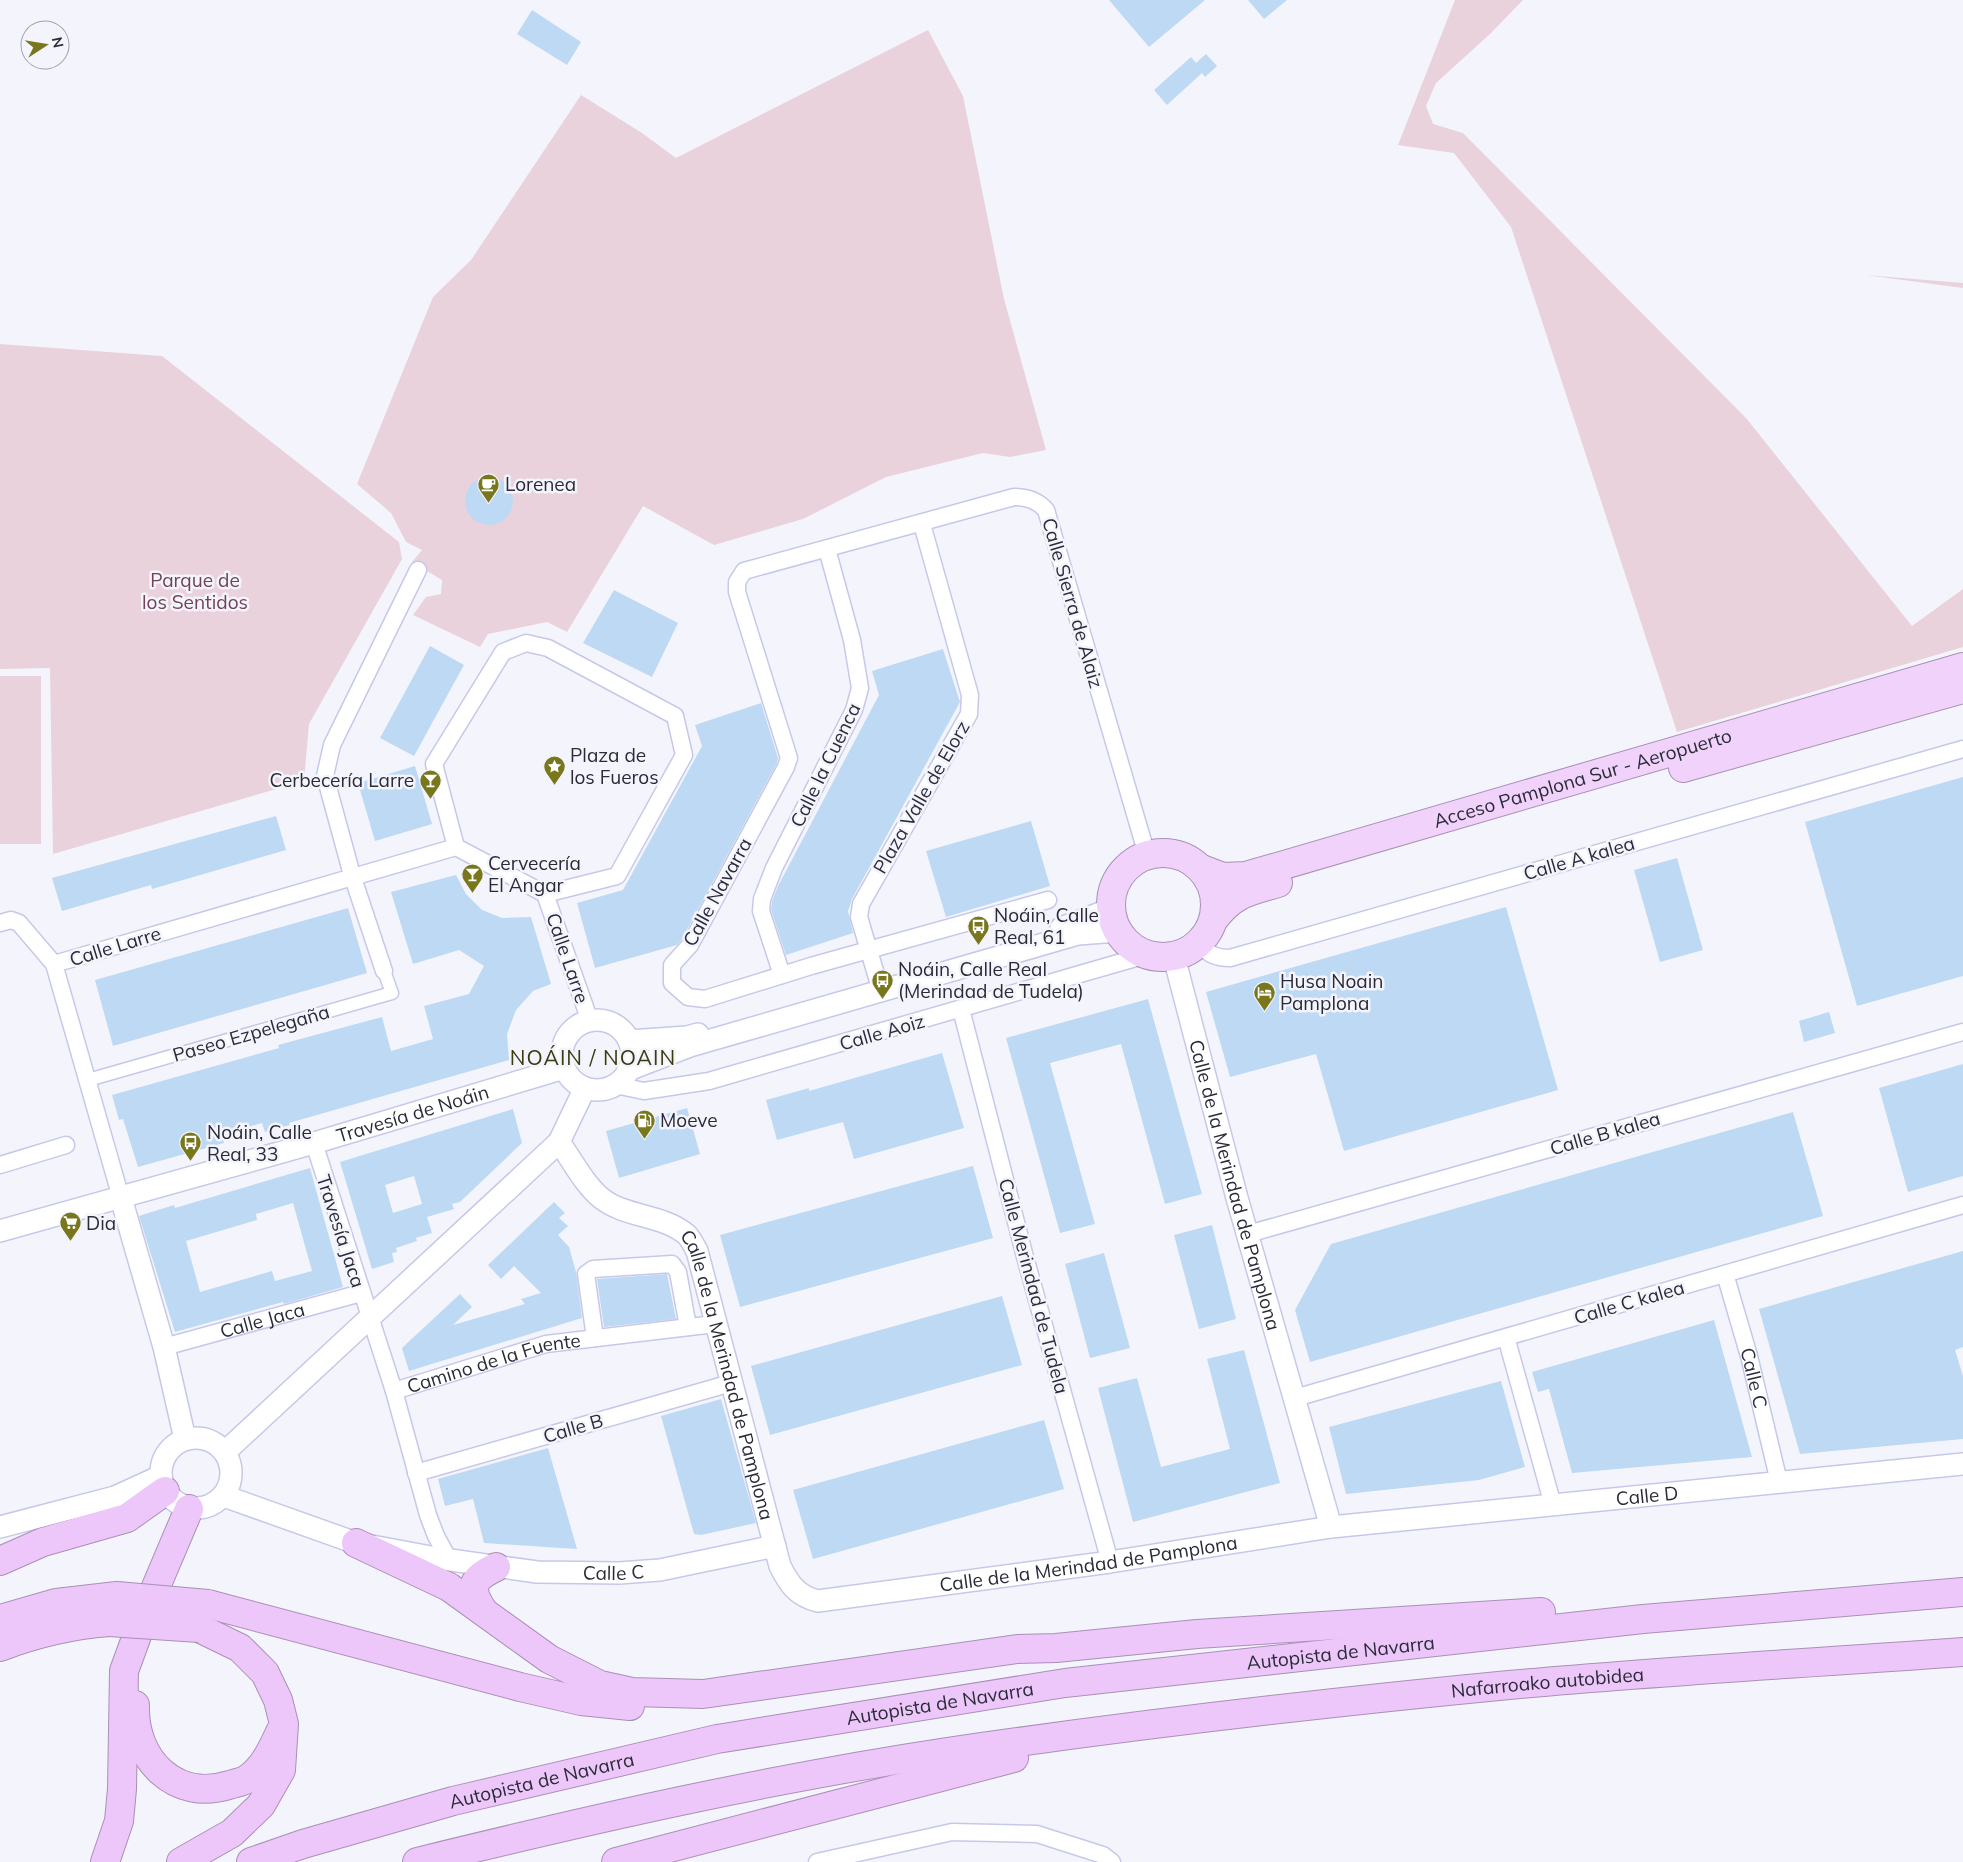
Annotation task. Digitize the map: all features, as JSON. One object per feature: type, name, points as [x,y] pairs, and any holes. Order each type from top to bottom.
[{"type":"highway","name":"Acceso Pamplona Sur - Aeropuerto","points":[[1202,870],[1223,877],[1246,876],[1963,668]]},
{"type":"highway","name":"Acceso Pamplona Sur - Aeropuerto","points":[[1214,919],[1228,902],[1250,891],[1963,689]]},
{"type":"highway","points":[[1162,852],[1177,854],[1190,860],[1202,870],[1211,884],[1216,902],[1214,919],[1208,932],[1199,944],[1187,952],[1174,957],[1160,958],[1134,950],[1114,920],[1112,892],[1119,876],[1132,863],[1147,855],[1162,852]]},
{"type":"highway","points":[[0,1561],[43,1542],[127,1518],[163,1483]]},
{"type":"highway","points":[[105,1862],[119,1821],[122,1789],[124,1671],[134,1650],[147,1608],[189,1508]]},
{"type":"highway","points":[[356,1543],[449,1586],[549,1658],[600,1685],[632,1692],[703,1694],[1017,1649],[1056,1648],[1125,1640],[1546,1612],[1643,1619],[1963,1592]]},
{"type":"highway","points":[[482,1609],[475,1598],[474,1587],[479,1576],[496,1567]]},
{"type":"highway","points":[[0,1619],[56,1603],[203,1616],[310,1630],[408,1659],[581,1702],[634,1706],[702,1704],[780,1694],[1008,1660],[1056,1648]]},
{"type":"highway","points":[[0,1647],[34,1634],[68,1626],[113,1609]]},
{"type":"highway","points":[[181,1862],[232,1833],[261,1805],[281,1770],[284,1724],[278,1700],[265,1673],[203,1616]]},
{"type":"highway","name":"Autopista de Navarra","points":[[251,1862],[303,1844],[453,1801],[717,1739],[1065,1683],[1643,1619]]},
{"type":"highway","points":[[134,1650],[136,1674],[134,1722],[149,1756],[166,1777],[192,1788],[218,1788],[247,1780],[267,1759],[284,1724]]},
{"type":"highway","name":"Nafarroako autobidea","points":[[1134,1727],[1510,1685],[1963,1652]]},
{"type":"highway","points":[[417,1862],[603,1817],[750,1786],[944,1753],[1134,1727]]},
{"type":"highway","points":[[616,1862],[1134,1727]]},
{"type":"street","name":"Calle Sierra de Alaiz","points":[[744,571],[922,524],[1014,497],[1035,501],[1046,510],[1147,855]]},
{"type":"street","name":"Plaza Valle de Elorz","points":[[878,981],[859,917],[861,904],[969,714],[970,695],[922,524]]},
{"type":"street","name":"Calle la Cuenca","points":[[782,975],[761,911],[762,899],[774,868],[854,710],[860,688],[852,640],[827,549]]},
{"type":"street","points":[[384,971],[352,875],[325,776],[332,746],[418,570]]},
{"type":"street","name":"Calle Navarra","points":[[744,571],[737,582],[737,592],[789,758],[786,767],[694,936],[672,965],[670,974],[672,983],[688,997],[705,999],[782,975],[1048,900]]},
{"type":"street","points":[[456,847],[434,764],[504,652],[526,643],[548,648],[675,716],[684,755],[617,876],[545,894]]},
{"type":"street","name":"Calle A kalea","points":[[1199,944],[1211,955],[1219,958],[1230,958],[1963,749]]},
{"type":"street","name":"Calle Larre","points":[[121,1198],[54,964],[352,875],[456,847],[545,894],[590,1020]]},
{"type":"street","points":[[0,923],[12,920],[19,923],[54,964]]},
{"type":"street","points":[[629,1040],[687,1037],[1076,923],[1114,920]]},
{"type":"street","points":[[622,1078],[632,1061],[629,1040],[613,1024],[602,1020],[590,1020],[576,1027],[566,1038],[562,1053],[564,1068],[576,1084],[585,1088],[606,1089],[622,1078],[690,1046],[1078,934],[1114,920]]},
{"type":"street","name":"Calle Aoiz","points":[[622,1078],[644,1091],[709,1081],[1146,955]]},
{"type":"street","name":"Calle de la Merindad de Pamplona","points":[[559,1142],[587,1183],[601,1198],[615,1207],[671,1225],[688,1236],[697,1251],[731,1383],[756,1468],[780,1566],[794,1590],[809,1599],[826,1602],[1110,1562],[1331,1527],[1248,1234],[1174,957]]},
{"type":"street","name":"Paseo Ezpelegaña","points":[[88,1080],[392,994],[384,971]]},
{"type":"street","name":"Calle Merindad de Tudela","points":[[961,1009],[1025,1257],[1110,1562]]},
{"type":"street","name":"Calle B kalea","points":[[1248,1234],[1963,1032]]},
{"type":"street","name":"Travesía de Noáin","points":[[0,1231],[314,1143],[564,1068]]},
{"type":"street","points":[[225,1452],[559,1142],[585,1088]]},
{"type":"street","name":"Travesía Jaca","points":[[314,1143],[370,1319]]},
{"type":"street","points":[[0,1165],[66,1145]]},
{"type":"street","points":[[121,1198],[164,1347],[185,1439]]},
{"type":"street","name":"Calle C kalea","points":[[1295,1398],[1963,1205]]},
{"type":"street","name":"Camino de la Fuente","points":[[595,1338],[586,1274],[593,1269],[672,1264],[678,1272],[688,1327]]},
{"type":"street","name":"Calle C","points":[[1726,1274],[1749,1356],[1779,1482]]},
{"type":"street","name":"Calle Jaca","points":[[164,1347],[361,1293]]},
{"type":"street","points":[[370,1319],[394,1391],[416,1473],[436,1536],[449,1560]]},
{"type":"street","name":"Camino de la Fuente","points":[[394,1391],[524,1349],[546,1344],[715,1324]]},
{"type":"street","points":[[1506,1337],[1553,1505]]},
{"type":"street","name":"Calle B","points":[[416,1473],[731,1383]]},
{"type":"street","points":[[185,1439],[207,1439],[225,1452],[230,1462],[232,1474],[230,1486],[224,1496],[208,1507],[189,1508],[171,1499],[163,1483],[162,1464],[167,1453],[175,1445],[185,1439]]},
{"type":"street","name":"Calle D","points":[[1331,1527],[1963,1464]]},
{"type":"street","points":[[0,1527],[163,1483]]},
{"type":"street","name":"Calle C","points":[[224,1496],[356,1543],[449,1560],[537,1572],[635,1572],[685,1565],[775,1546]]},
{"type":"street","points":[[817,1862],[952,1832],[1037,1834],[1104,1855],[1112,1862]]},
{"type":"green space","points":[[1455,0],[1523,0],[1490,34],[1436,83],[1426,106],[1433,124],[1463,133],[1746,418],[1912,626],[1963,589],[1963,647],[1677,732],[1511,227],[1454,153],[1398,145]]},
{"type":"green space","points":[[928,30],[963,96],[1004,299],[1046,450],[1010,457],[983,453],[886,477],[803,519],[714,545],[643,506],[567,632],[547,622],[488,634],[480,647],[413,615],[426,597],[441,594],[442,580],[412,562],[422,550],[406,542],[391,513],[357,484],[433,297],[471,260],[581,95],[642,133],[676,158]]},
{"type":"green space","points":[[1865,275],[1963,283],[1963,288]]},
{"type":"green space","name":"Parque de los Sentidos","points":[[0,344],[162,356],[399,542],[402,559],[309,724],[304,781],[53,854],[50,668],[0,669]]},
{"type":"green space","points":[[0,676],[41,676],[41,844],[0,844]]},
{"type":"building","points":[[1109,0],[1205,0],[1149,47]]},
{"type":"building","points":[[1248,0],[1287,0],[1264,19]]},
{"type":"building","points":[[532,10],[581,42],[567,65],[517,34]]},
{"type":"building","points":[[1206,54],[1217,66],[1205,77],[1202,73],[1167,105],[1154,90],[1191,57],[1196,63]]},
{"type":"building","name":"Lorenea","points":[[484,477],[494,477],[506,484],[513,496],[513,506],[506,518],[494,525],[484,525],[476,521],[469,514],[465,506],[465,496],[469,488],[476,481]]},
{"type":"building","points":[[614,590],[678,623],[652,677],[583,643]]},
{"type":"building","points":[[430,646],[464,665],[414,756],[380,738]]},
{"type":"building","points":[[943,649],[960,702],[852,899],[848,911],[853,933],[786,955],[771,910],[772,901],[778,886],[879,695],[872,671]]},
{"type":"building","points":[[761,703],[778,758],[777,763],[682,939],[677,945],[595,968],[577,903],[623,890],[702,746],[695,725]]},
{"type":"building","points":[[415,766],[432,824],[375,841],[358,783]]},
{"type":"building","points":[[1963,777],[1963,976],[1857,1006],[1805,822]]},
{"type":"building","points":[[276,816],[286,850],[152,889],[151,885],[62,911],[52,878]]},
{"type":"building","points":[[1031,821],[1050,886],[946,917],[926,851]]},
{"type":"building","points":[[1677,858],[1703,950],[1660,962],[1634,870]]},
{"type":"building","points":[[456,875],[466,894],[482,910],[502,918],[531,917],[551,984],[533,991],[516,1010],[507,1034],[509,1060],[289,1123],[290,1125],[265,1132],[262,1123],[222,1134],[224,1143],[138,1167],[123,1119],[119,1120],[112,1095],[279,1048],[278,1045],[382,1017],[391,1051],[433,1039],[424,1006],[469,994],[484,966],[459,950],[413,964],[391,892]]},
{"type":"building","points":[[1506,907],[1558,1090],[1344,1151],[1316,1054],[1230,1077],[1206,992]]},
{"type":"building","points":[[348,908],[367,973],[113,1046],[95,980]]},
{"type":"building","points":[[1148,999],[1202,1194],[1165,1204],[1121,1044],[1050,1063],[1095,1224],[1060,1233],[1006,1038]]},
{"type":"building","points":[[1829,1012],[1835,1033],[1804,1042],[1799,1021]]},
{"type":"building","points":[[942,1053],[964,1128],[854,1159],[843,1122],[777,1140],[766,1100],[809,1088],[809,1091]]},
{"type":"building","points":[[1963,1064],[1963,1176],[1908,1192],[1879,1088]]},
{"type":"building","points":[[687,1108],[700,1154],[619,1178],[606,1131]]},
{"type":"building","points":[[513,1109],[522,1143],[460,1202],[452,1204],[454,1209],[427,1217],[432,1233],[416,1238],[417,1241],[396,1248],[397,1252],[392,1253],[394,1262],[372,1269],[340,1162]],"holes":[[[414,1176],[422,1204],[393,1213],[385,1185]]]},
{"type":"building","points":[[1793,1112],[1823,1216],[1310,1362],[1295,1310],[1331,1244]]},
{"type":"building","points":[[973,1166],[993,1238],[740,1307],[720,1235]]},
{"type":"building","points":[[310,1168],[343,1287],[175,1332],[139,1216],[174,1205],[175,1208]],"holes":[[[293,1203],[312,1271],[275,1281],[272,1271],[200,1292],[186,1241],[257,1220],[256,1214]]]},
{"type":"building","points":[[554,1202],[565,1213],[559,1218],[568,1226],[558,1235],[569,1247],[576,1272],[582,1318],[409,1371],[402,1348],[460,1294],[472,1307],[453,1325],[525,1304],[521,1299],[541,1293],[514,1266],[501,1279],[488,1265]]},
{"type":"building","points":[[1212,1225],[1236,1319],[1199,1329],[1174,1235]]},
{"type":"building","points":[[1963,1251],[1963,1347],[1955,1350],[1963,1376],[1963,1439],[1800,1454],[1759,1309]]},
{"type":"building","points":[[1104,1253],[1130,1348],[1090,1358],[1065,1264]]},
{"type":"building","points":[[667,1274],[676,1319],[604,1327],[597,1279]]},
{"type":"building","points":[[1002,1296],[1022,1365],[770,1435],[751,1366]]},
{"type":"building","points":[[1714,1320],[1752,1457],[1572,1473],[1549,1389],[1538,1392],[1532,1372]]},
{"type":"building","points":[[1244,1350],[1280,1483],[1133,1522],[1098,1388],[1137,1378],[1161,1467],[1230,1449],[1207,1359]]},
{"type":"building","points":[[1501,1381],[1525,1467],[1479,1480],[1346,1494],[1329,1427]]},
{"type":"building","points":[[721,1399],[756,1523],[701,1535],[694,1534],[661,1416]]},
{"type":"building","points":[[1044,1420],[1064,1489],[813,1559],[793,1490]]},
{"type":"building","points":[[548,1448],[577,1549],[484,1543],[473,1499],[445,1506],[438,1479]]},
{"type":"place","name":"Lorenea","points":[[489,503]]},
{"type":"place","name":"Plaza de los Fueros","points":[[554,785]]},
{"type":"place","name":"Cerbecería Larre","points":[[430,799]]},
{"type":"place","name":"Cervecería El Angar","points":[[472,893]]},
{"type":"place","name":"Noáin, Calle Real, 61","points":[[978,945]]},
{"type":"place","name":"Noáin, Calle Real (Merindad de Tudela)","points":[[882,999]]},
{"type":"place","name":"Husa Noain Pamplona","points":[[1264,1011]]},
{"type":"place","name":"Moeve","points":[[644,1139]]},
{"type":"place","name":"Noáin, Calle Real, 33","points":[[191,1162]]},
{"type":"place","name":"Dia","points":[[70,1242]]},
{"type":"district","name":"NOÁIN / NOAIN","points":[[593,1058]]}]
